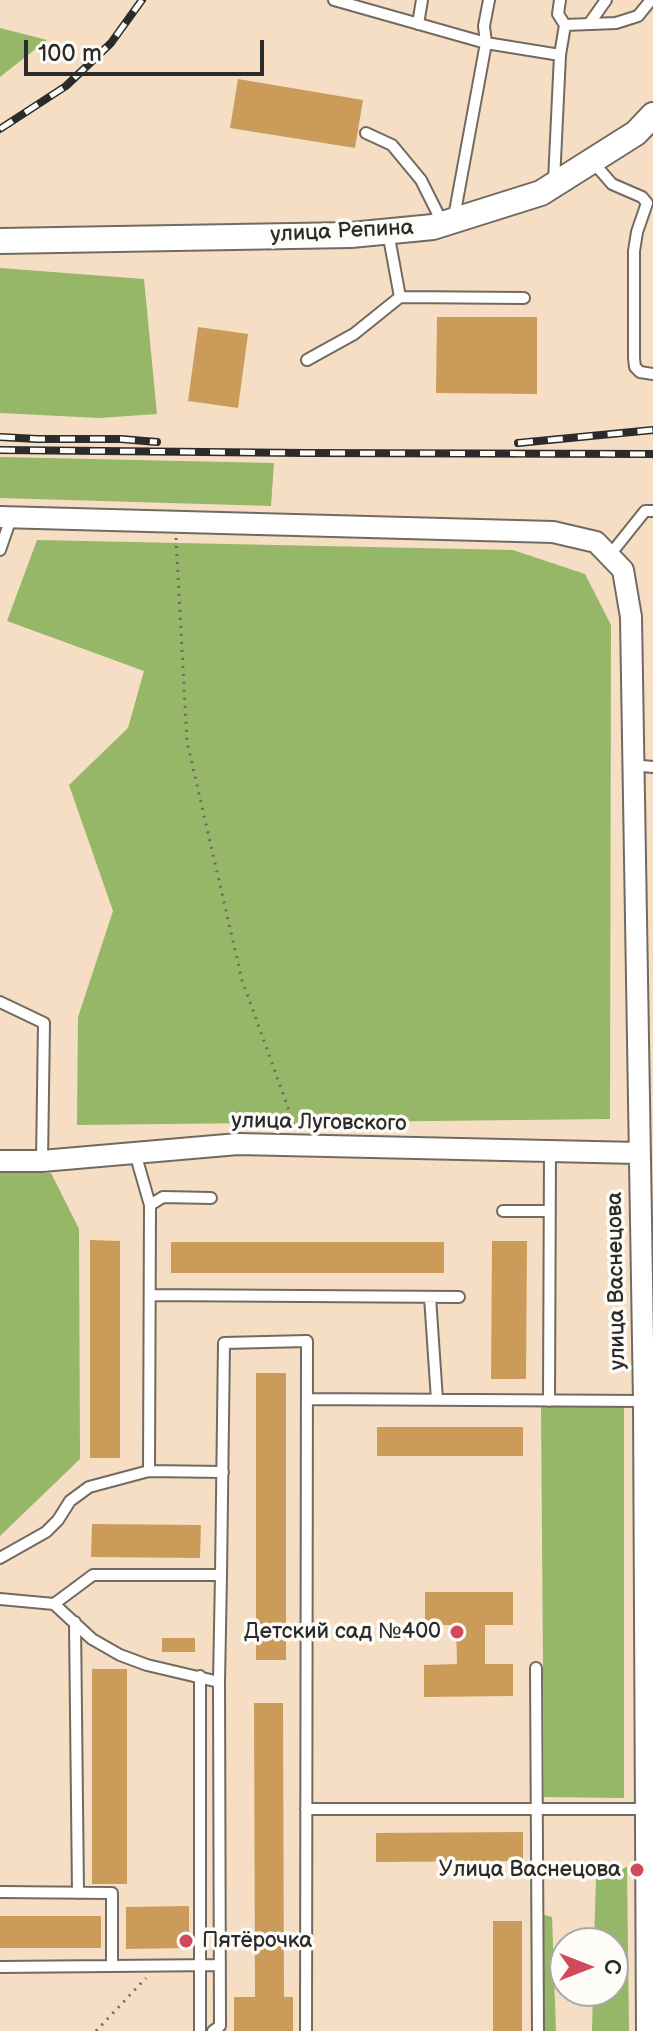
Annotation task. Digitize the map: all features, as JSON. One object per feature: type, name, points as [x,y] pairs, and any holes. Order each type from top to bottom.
[{"type":"street","name":"улица Репина","points":[[0,241],[351,235],[433,227],[541,193],[636,133],[653,115]]},
{"type":"street","points":[[6,518],[553,532],[602,549]]},
{"type":"street","name":"улица Васнецова","points":[[602,549],[623,570],[631,617],[643,766],[638,1153],[649,1665],[645,1809],[650,1967],[647,2031]]},
{"type":"street","name":"улица Луговского","points":[[0,1161],[42,1161],[238,1144],[638,1153]]},
{"type":"lane","points":[[334,0],[360,4],[486,43],[560,55]]},
{"type":"lane","points":[[418,24],[422,0]]},
{"type":"lane","points":[[448,222],[486,43],[484,26],[489,0]]},
{"type":"lane","points":[[554,185],[560,55],[565,25],[558,14],[560,0]]},
{"type":"lane","points":[[589,24],[606,0]]},
{"type":"lane","points":[[565,25],[616,23],[638,16],[651,0]]},
{"type":"lane","points":[[366,133],[392,145],[421,180],[448,222]]},
{"type":"lane","points":[[592,160],[612,184],[642,197],[647,203],[634,251],[634,358],[635,367],[640,372],[653,374]]},
{"type":"lane","points":[[388,232],[400,297]]},
{"type":"lane","points":[[307,360],[354,334],[400,297],[524,298]]},
{"type":"lane","points":[[602,549],[645,511],[653,511]]},
{"type":"lane","points":[[0,550],[6,518]]},
{"type":"lane","points":[[0,1002],[44,1023],[42,1161]]},
{"type":"lane","points":[[549,1401],[550,1151]]},
{"type":"lane","points":[[135,1153],[150,1205],[149,1471]]},
{"type":"lane","points":[[150,1205],[163,1197],[211,1198]]},
{"type":"lane","points":[[503,1211],[550,1211]]},
{"type":"lane","points":[[150,1295],[459,1297]]},
{"type":"lane","points":[[430,1297],[437,1400]]},
{"type":"lane","points":[[213,2031],[220,2026],[219,1682],[224,1343],[307,1341],[306,2031]]},
{"type":"lane","points":[[307,1399],[644,1401]]},
{"type":"lane","points":[[0,1558],[46,1532],[70,1501],[89,1487],[149,1471],[223,1472]]},
{"type":"lane","points":[[54,1604],[93,1575],[221,1575]]},
{"type":"lane","points":[[0,1599],[54,1604],[92,1639],[120,1655],[147,1665],[219,1682]]},
{"type":"lane","points":[[75,1622],[78,1893]]},
{"type":"lane","points":[[536,1668],[538,2031]]},
{"type":"lane","points":[[200,1676],[200,2031]]},
{"type":"lane","points":[[306,1809],[645,1809]]},
{"type":"lane","points":[[0,1892],[112,1893],[112,1966]]},
{"type":"lane","points":[[0,1967],[220,1965]]},
{"type":"path","points":[[175,522],[187,742],[242,980],[302,1145]]},
{"type":"path","points":[[96,2031],[158,1966]]},
{"type":"green space","points":[[0,28],[47,40],[0,77]]},
{"type":"green space","points":[[0,268],[144,279],[157,414],[99,418],[0,413]]},
{"type":"green space","points":[[0,457],[274,463],[271,506],[0,498]]},
{"type":"green space","points":[[37,540],[513,550],[585,574],[611,625],[610,1119],[77,1125],[78,1017],[113,911],[69,785],[128,728],[144,671],[7,621]]},
{"type":"green space","points":[[0,1173],[51,1173],[79,1229],[80,1459],[0,1536]]},
{"type":"green space","points":[[624,1406],[624,1798],[544,1797],[541,1407]]},
{"type":"green space","points":[[627,1867],[628,1927],[594,1927],[596,1879]]},
{"type":"green space","points":[[541,1914],[552,1917],[552,1927],[549,1927],[549,2007],[555,2007],[556,2031],[542,2031]]},
{"type":"green space","points":[[593,2007],[629,2007],[629,2031],[592,2031]]},
{"type":"building","points":[[238,79],[363,100],[355,148],[230,128]]},
{"type":"building","points":[[437,317],[537,317],[537,394],[436,393]]},
{"type":"building","points":[[198,327],[248,334],[238,408],[188,401]]},
{"type":"building","points":[[90,1240],[120,1241],[120,1458],[90,1458]]},
{"type":"building","points":[[492,1241],[527,1241],[526,1379],[491,1379]]},
{"type":"building","points":[[171,1242],[444,1242],[444,1273],[171,1273]]},
{"type":"building","points":[[256,1373],[286,1373],[286,1660],[256,1660]]},
{"type":"building","points":[[377,1427],[523,1427],[523,1456],[377,1456]]},
{"type":"building","points":[[92,1524],[201,1525],[200,1558],[91,1557]]},
{"type":"building","points":[[425,1592],[513,1592],[513,1625],[485,1625],[485,1664],[513,1664],[513,1696],[424,1697],[424,1665],[457,1664],[456,1625],[425,1625]]},
{"type":"building","points":[[162,1638],[195,1638],[195,1652],[162,1652]]},
{"type":"building","points":[[92,1669],[127,1669],[127,1884],[92,1884]]},
{"type":"building","points":[[254,1703],[283,1703],[284,1997],[293,1997],[293,2031],[234,2031],[234,1997],[255,1997]]},
{"type":"building","points":[[523,1832],[523,1861],[376,1862],[376,1833]]},
{"type":"building","points":[[189,1906],[189,1948],[126,1949],[126,1907]]},
{"type":"building","points":[[0,1916],[101,1916],[101,1948],[0,1948]]},
{"type":"building","points":[[493,1921],[522,1921],[522,2031],[493,2031]]},
{"type":"railway","points":[[0,129],[66,86],[111,43],[142,0]]},
{"type":"railway","points":[[518,443],[653,430]]},
{"type":"railway","points":[[0,437],[157,442]]},
{"type":"railway","points":[[0,450],[653,454]]},
{"type":"place","name":"Детский сад №400","points":[[457,1632]]},
{"type":"place","name":"Улица Васнецова","points":[[637,1870]]},
{"type":"place","name":"Пятёрочка","points":[[186,1941]]}]
